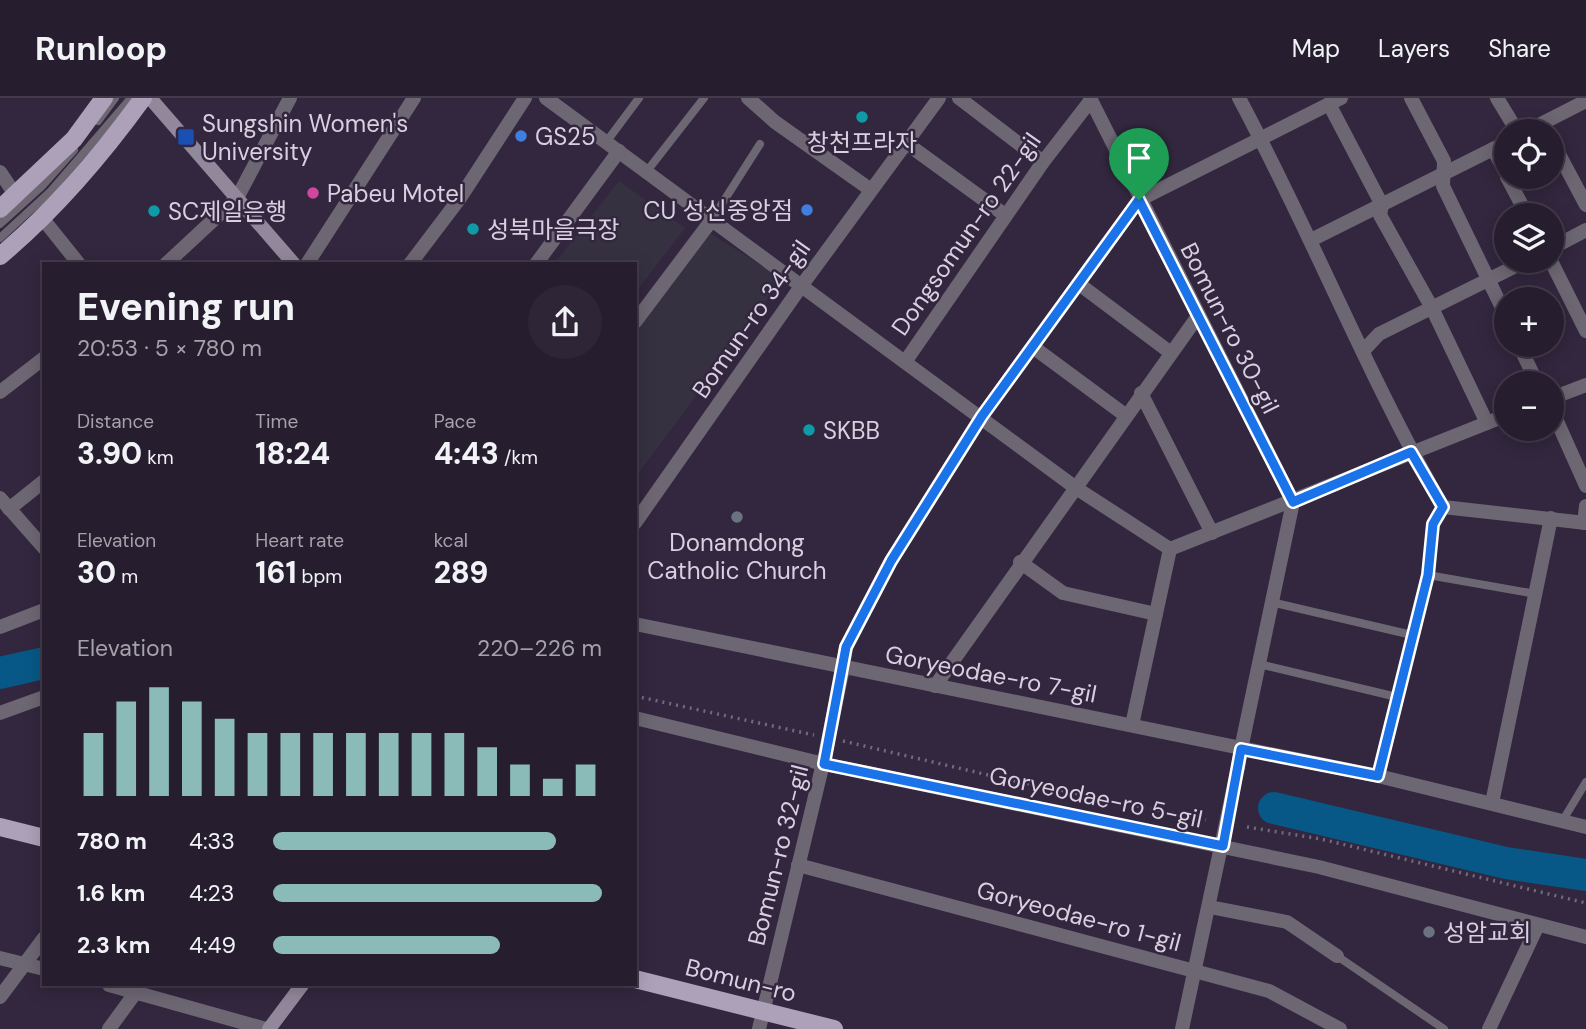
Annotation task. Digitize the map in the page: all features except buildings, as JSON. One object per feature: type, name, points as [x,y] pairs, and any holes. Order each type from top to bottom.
[{"type":"main road","points":[[0,209],[74,139],[104,98]]},
{"type":"main road","points":[[0,256],[43,219],[102,154],[143,98]]},
{"type":"main road","points":[[0,827],[42,838]]},
{"type":"main road","name":"Bomun-ro","points":[[637,979],[834,1029]]},
{"type":"street","points":[[150,98],[292,262]]},
{"type":"street","points":[[168,262],[237,198],[290,98]]},
{"type":"street","points":[[308,262],[414,98]]},
{"type":"street","points":[[412,262],[460,198],[525,98]]},
{"type":"street","name":"Dongsomun-ro 22-gil","points":[[546,98],[711,221],[982,416],[1076,488],[1170,549]]},
{"type":"street","points":[[748,98],[775,122],[871,190]]},
{"type":"street","name":"Bomun-ro 34-gil","points":[[637,520],[802,285],[939,98]]},
{"type":"street","points":[[959,98],[1043,162]]},
{"type":"street","points":[[1239,98],[1364,350],[1385,404],[1443,507],[1585,523],[1586,506]]},
{"type":"street","points":[[1411,98],[1444,161],[1443,186],[1494,290]]},
{"type":"street","points":[[1497,98],[1510,119]]},
{"type":"street","name":"Dongsomun-ro 22-gil","points":[[905,362],[1005,215],[1090,99]]},
{"type":"street","name":"Bomun-ro 30-gil","points":[[1090,99],[1293,502]]},
{"type":"street","points":[[842,671],[846,647],[891,561],[982,416],[1139,200],[1262,141],[1335,101],[1382,205],[1380,215],[1432,308],[1487,423]]},
{"type":"street","points":[[1558,119],[1586,102]]},
{"type":"street","points":[[906,143],[1005,215]]},
{"type":"street","points":[[1311,240],[1493,149]]},
{"type":"street","points":[[537,262],[619,151]]},
{"type":"street","points":[[1564,164],[1586,205]]},
{"type":"street","points":[[0,172],[16,196]]},
{"type":"street","points":[[43,219],[77,262]]},
{"type":"street","points":[[637,318],[711,221]]},
{"type":"street","points":[[1564,241],[1586,230]]},
{"type":"street","points":[[277,244],[300,262]]},
{"type":"street","points":[[1364,350],[1379,334],[1501,273]]},
{"type":"street","points":[[1557,273],[1586,331]]},
{"type":"street","points":[[1079,284],[1171,353]]},
{"type":"street","points":[[934,686],[1198,316]]},
{"type":"street","points":[[1033,346],[1125,415]]},
{"type":"street","points":[[0,392],[42,360]]},
{"type":"street","points":[[1564,393],[1586,385]]},
{"type":"street","points":[[1141,393],[1213,533]]},
{"type":"street","points":[[1132,726],[1170,549],[1494,420]]},
{"type":"street","points":[[1564,437],[1586,486]]},
{"type":"street","points":[[42,482],[4,503],[42,546]]},
{"type":"street","points":[[1182,1029],[1225,840],[1241,749],[1293,502]]},
{"type":"street","points":[[1492,803],[1551,519]]},
{"type":"street","points":[[1020,562],[1063,593],[1156,614]]},
{"type":"street","points":[[0,627],[42,611]]},
{"type":"street","name":"Goryeodae-ro 7-gil","points":[[637,624],[842,671],[934,686],[1378,776],[1586,827]]},
{"type":"street","name":"Bomun-ro 32-gil","points":[[759,1029],[828,748],[842,671]]},
{"type":"street","points":[[0,713],[42,698]]},
{"type":"street","name":"Goryeodae-ro 5-gil","points":[[637,718],[828,748],[1225,840],[1586,937]]},
{"type":"street","name":"Goryeodae-ro 1-gil","points":[[798,865],[1269,991],[1340,1029]]},
{"type":"street","points":[[1210,907],[1287,922],[1337,956]]},
{"type":"street","points":[[1489,1029],[1538,925]]},
{"type":"street","points":[[0,997],[42,942]]},
{"type":"street","points":[[0,958],[42,968]]},
{"type":"street","points":[[112,986],[268,1029],[301,986]]},
{"type":"street","points":[[109,1029],[136,992]]},
{"type":"lane","points":[[0,225],[42,186],[116,98]]},
{"type":"lane","points":[[0,238],[50,192],[131,98]]},
{"type":"lane","points":[[607,141],[639,98]]},
{"type":"lane","points":[[647,171],[704,98]]},
{"type":"lane","points":[[711,221],[760,144]]},
{"type":"lane","points":[[1378,776],[1428,575],[1433,524],[1443,507]]},
{"type":"lane","points":[[1428,575],[1536,594]]},
{"type":"lane","points":[[1271,602],[1412,635]]},
{"type":"lane","points":[[1259,664],[1396,697]]},
{"type":"lane","points":[[1563,820],[1586,782]]},
{"type":"lane","points":[[1337,956],[1444,1029]]},
{"type":"path","points":[[637,697],[828,748],[1001,778],[1206,820]]},
{"type":"path","points":[[1247,827],[1321,839],[1586,903]]},
{"type":"shaded area","points":[[619,181],[685,228],[637,290],[637,262],[556,262]]},
{"type":"shaded area","points":[[705,230],[783,279],[637,475],[637,324]]},
{"type":"waterway","points":[[0,673],[42,663]]},
{"type":"waterway","points":[[1274,808],[1506,863],[1586,875]]},
{"type":"place","name":"창천프라자","points":[[862,117]]},
{"type":"place","name":"GS25","points":[[521,136]]},
{"type":"place","name":"Sungshin Women's University","points":[[186,137]]},
{"type":"place","name":"Pabeu Motel","points":[[313,193]]},
{"type":"place","name":"CU 성신중앙점","points":[[807,210]]},
{"type":"place","name":"SC제일은행","points":[[154,211]]},
{"type":"place","name":"성북마을극장","points":[[473,229]]},
{"type":"place","name":"SKBB","points":[[809,430]]},
{"type":"place","name":"Donamdong Catholic Church","points":[[737,517]]},
{"type":"place","name":"성암교회","points":[[1429,932]]},
{"type":"route","points":[[1139,200],[1293,502],[1411,452],[1443,507],[1433,524],[1428,575],[1378,776],[1241,749],[1223,846],[824,764],[846,647],[891,561],[982,416],[1139,200]]}]
